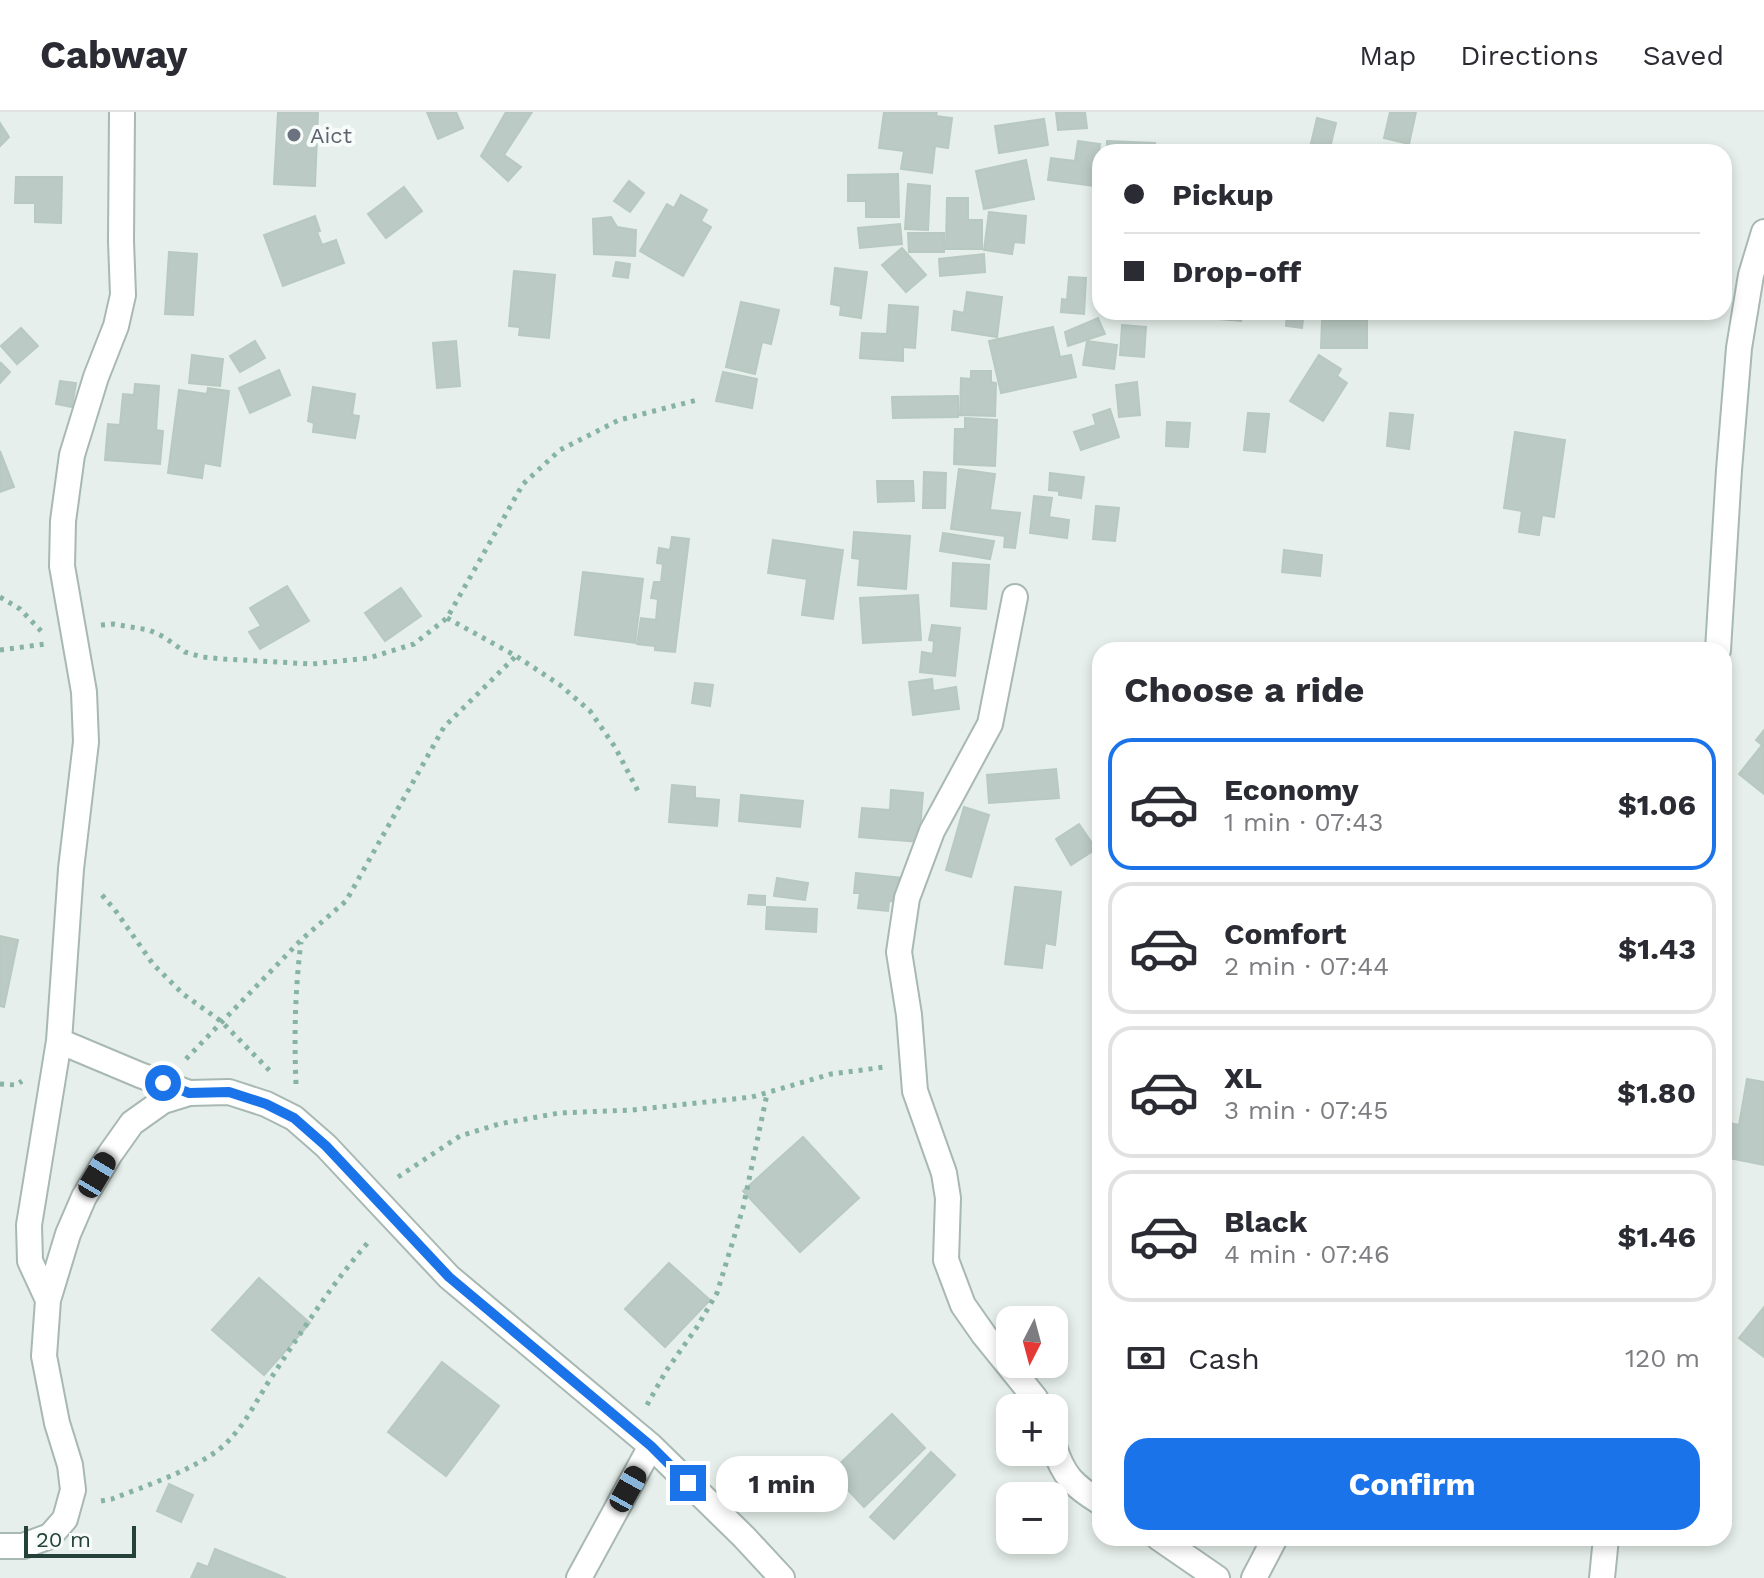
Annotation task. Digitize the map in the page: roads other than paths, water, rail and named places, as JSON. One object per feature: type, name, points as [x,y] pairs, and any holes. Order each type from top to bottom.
[{"type":"street","points":[[48,1300],[30,1261],[29,1225],[59,1041],[71,869],[86,742],[84,692],[62,566],[63,521],[72,455],[96,377],[116,326],[123,295],[122,112]]},
{"type":"street","points":[[1718,642],[1739,348],[1751,275],[1764,232]]},
{"type":"street","points":[[1015,597],[990,724],[932,831],[907,898],[899,952],[909,1015],[915,1091],[944,1173],[948,1198],[946,1260],[963,1305],[1032,1394]]},
{"type":"street","points":[[59,1041],[189,1093]]},
{"type":"street","points":[[0,1546],[23,1546],[50,1536],[65,1519],[73,1490],[44,1356],[48,1300],[68,1234],[84,1197],[132,1123],[163,1101],[189,1093],[229,1092],[266,1104],[294,1118],[326,1146],[449,1277],[651,1446],[782,1578]]},
{"type":"street","points":[[579,1578],[651,1446]]},
{"type":"street","points":[[1061,1466],[1070,1480],[1092,1497]]},
{"type":"street","points":[[1171,1546],[1217,1578]]},
{"type":"street","points":[[1254,1578],[1271,1546]]},
{"type":"street","points":[[1602,1578],[1605,1546]]},
{"type":"place","name":"Aict","points":[[294,135]]}]
